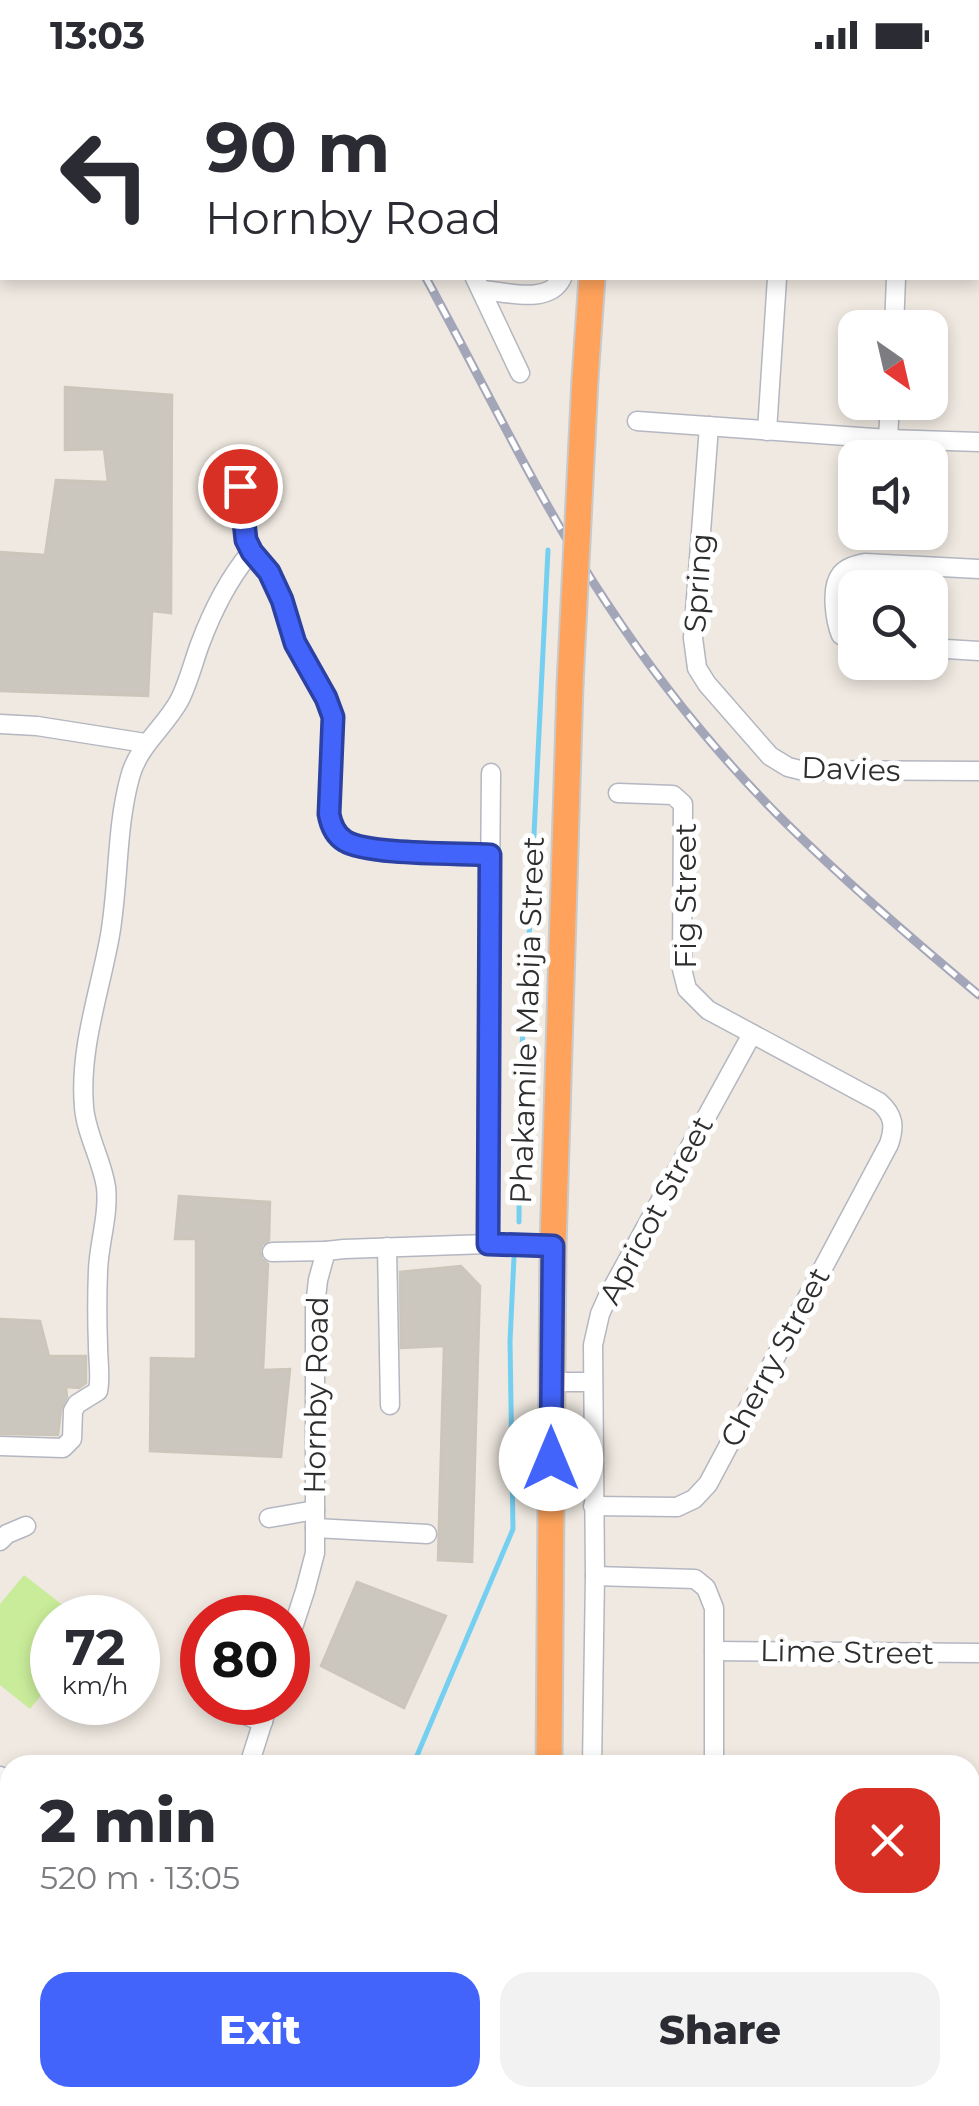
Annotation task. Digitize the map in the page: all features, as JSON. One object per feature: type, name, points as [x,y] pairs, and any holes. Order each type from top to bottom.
[{"type":"highway","name":"Phakamile Mabija Street","points":[[549,1755],[553,1246],[570,684],[592,280]]},
{"type":"street","points":[[479,284],[545,293],[558,287],[561,280]]},
{"type":"street","points":[[768,431],[777,280]]},
{"type":"street","points":[[895,310],[896,280]]},
{"type":"street","points":[[479,284],[520,373]]},
{"type":"street","points":[[637,420],[979,442]]},
{"type":"street","points":[[888,439],[889,420]]},
{"type":"street","name":"Spring","points":[[709,426],[694,660],[707,684],[740,725]]},
{"type":"street","points":[[240,486],[242,520],[252,552],[269,572],[295,643],[333,717],[331,826],[349,844],[377,850],[490,855]]},
{"type":"street","points":[[0,1446],[66,1446],[72,1439],[73,1410],[98,1392],[98,1265],[106,1186],[84,1110],[84,1070],[110,934],[130,776],[145,743],[169,718],[182,696],[206,630],[235,574],[252,552]]},
{"type":"street","points":[[847,570],[864,563],[979,569]]},
{"type":"street","points":[[838,579],[838,626]]},
{"type":"street","points":[[948,649],[979,651]]},
{"type":"street","points":[[0,724],[145,743]]},
{"type":"street","name":"Davies","points":[[740,725],[770,756],[800,770],[979,771]]},
{"type":"street","points":[[488,1244],[490,773]]},
{"type":"street","name":"Fig Street","points":[[618,794],[673,794],[684,804],[682,968],[686,989],[708,1010],[879,1102],[894,1120]]},
{"type":"street","name":"Apricot Street","points":[[592,1755],[593,1345],[608,1296],[752,1034]]},
{"type":"street","name":"Cherry Street","points":[[594,1506],[677,1507],[694,1499],[708,1484],[889,1144],[894,1120]]},
{"type":"street","points":[[272,1252],[488,1244],[553,1246]]},
{"type":"street","points":[[387,1247],[390,1404]]},
{"type":"street","name":"Hornby Road","points":[[303,1595],[312,1568],[315,1306],[326,1251]]},
{"type":"street","points":[[552,1382],[594,1382]]},
{"type":"street","points":[[269,1518],[315,1519],[427,1534]]},
{"type":"street","points":[[0,1540],[26,1526]]},
{"type":"street","points":[[595,1576],[694,1579],[712,1598],[714,1755]]},
{"type":"street","name":"Lime Street","points":[[714,1651],[979,1653]]},
{"type":"street","points":[[252,1755],[262,1725]]},
{"type":"green space","points":[[24,1575],[50,1595],[30,1595],[30,1709],[0,1685],[0,1604]]},
{"type":"building","points":[[65,387],[172,395],[171,613],[152,611],[148,696],[0,691],[0,552],[45,555],[56,480],[108,482],[104,449],[65,450]]},
{"type":"building","points":[[179,1196],[270,1202],[269,1240],[260,1251],[268,1264],[263,1370],[290,1369],[281,1457],[150,1451],[151,1358],[196,1359],[196,1239],[175,1239]]},
{"type":"building","points":[[461,1266],[480,1286],[472,1562],[438,1560],[444,1346],[401,1348],[400,1272]]},
{"type":"building","points":[[0,1319],[40,1321],[49,1356],[86,1356],[86,1383],[79,1388],[66,1387],[58,1435],[0,1434]]},
{"type":"building","points":[[357,1582],[446,1616],[404,1708],[321,1666]]},
{"type":"waterway","points":[[519,1222],[520,1069],[548,550]]},
{"type":"waterway","points":[[417,1755],[513,1529],[510,1341],[514,1257]]},
{"type":"railway","points":[[427,280],[557,523],[606,602],[668,689],[737,772],[787,824],[979,995]]},
{"type":"route","points":[[240,486],[246,540],[269,572],[295,643],[333,717],[331,826],[349,844],[377,850],[490,855],[488,1244],[553,1246],[551,1459]]}]
